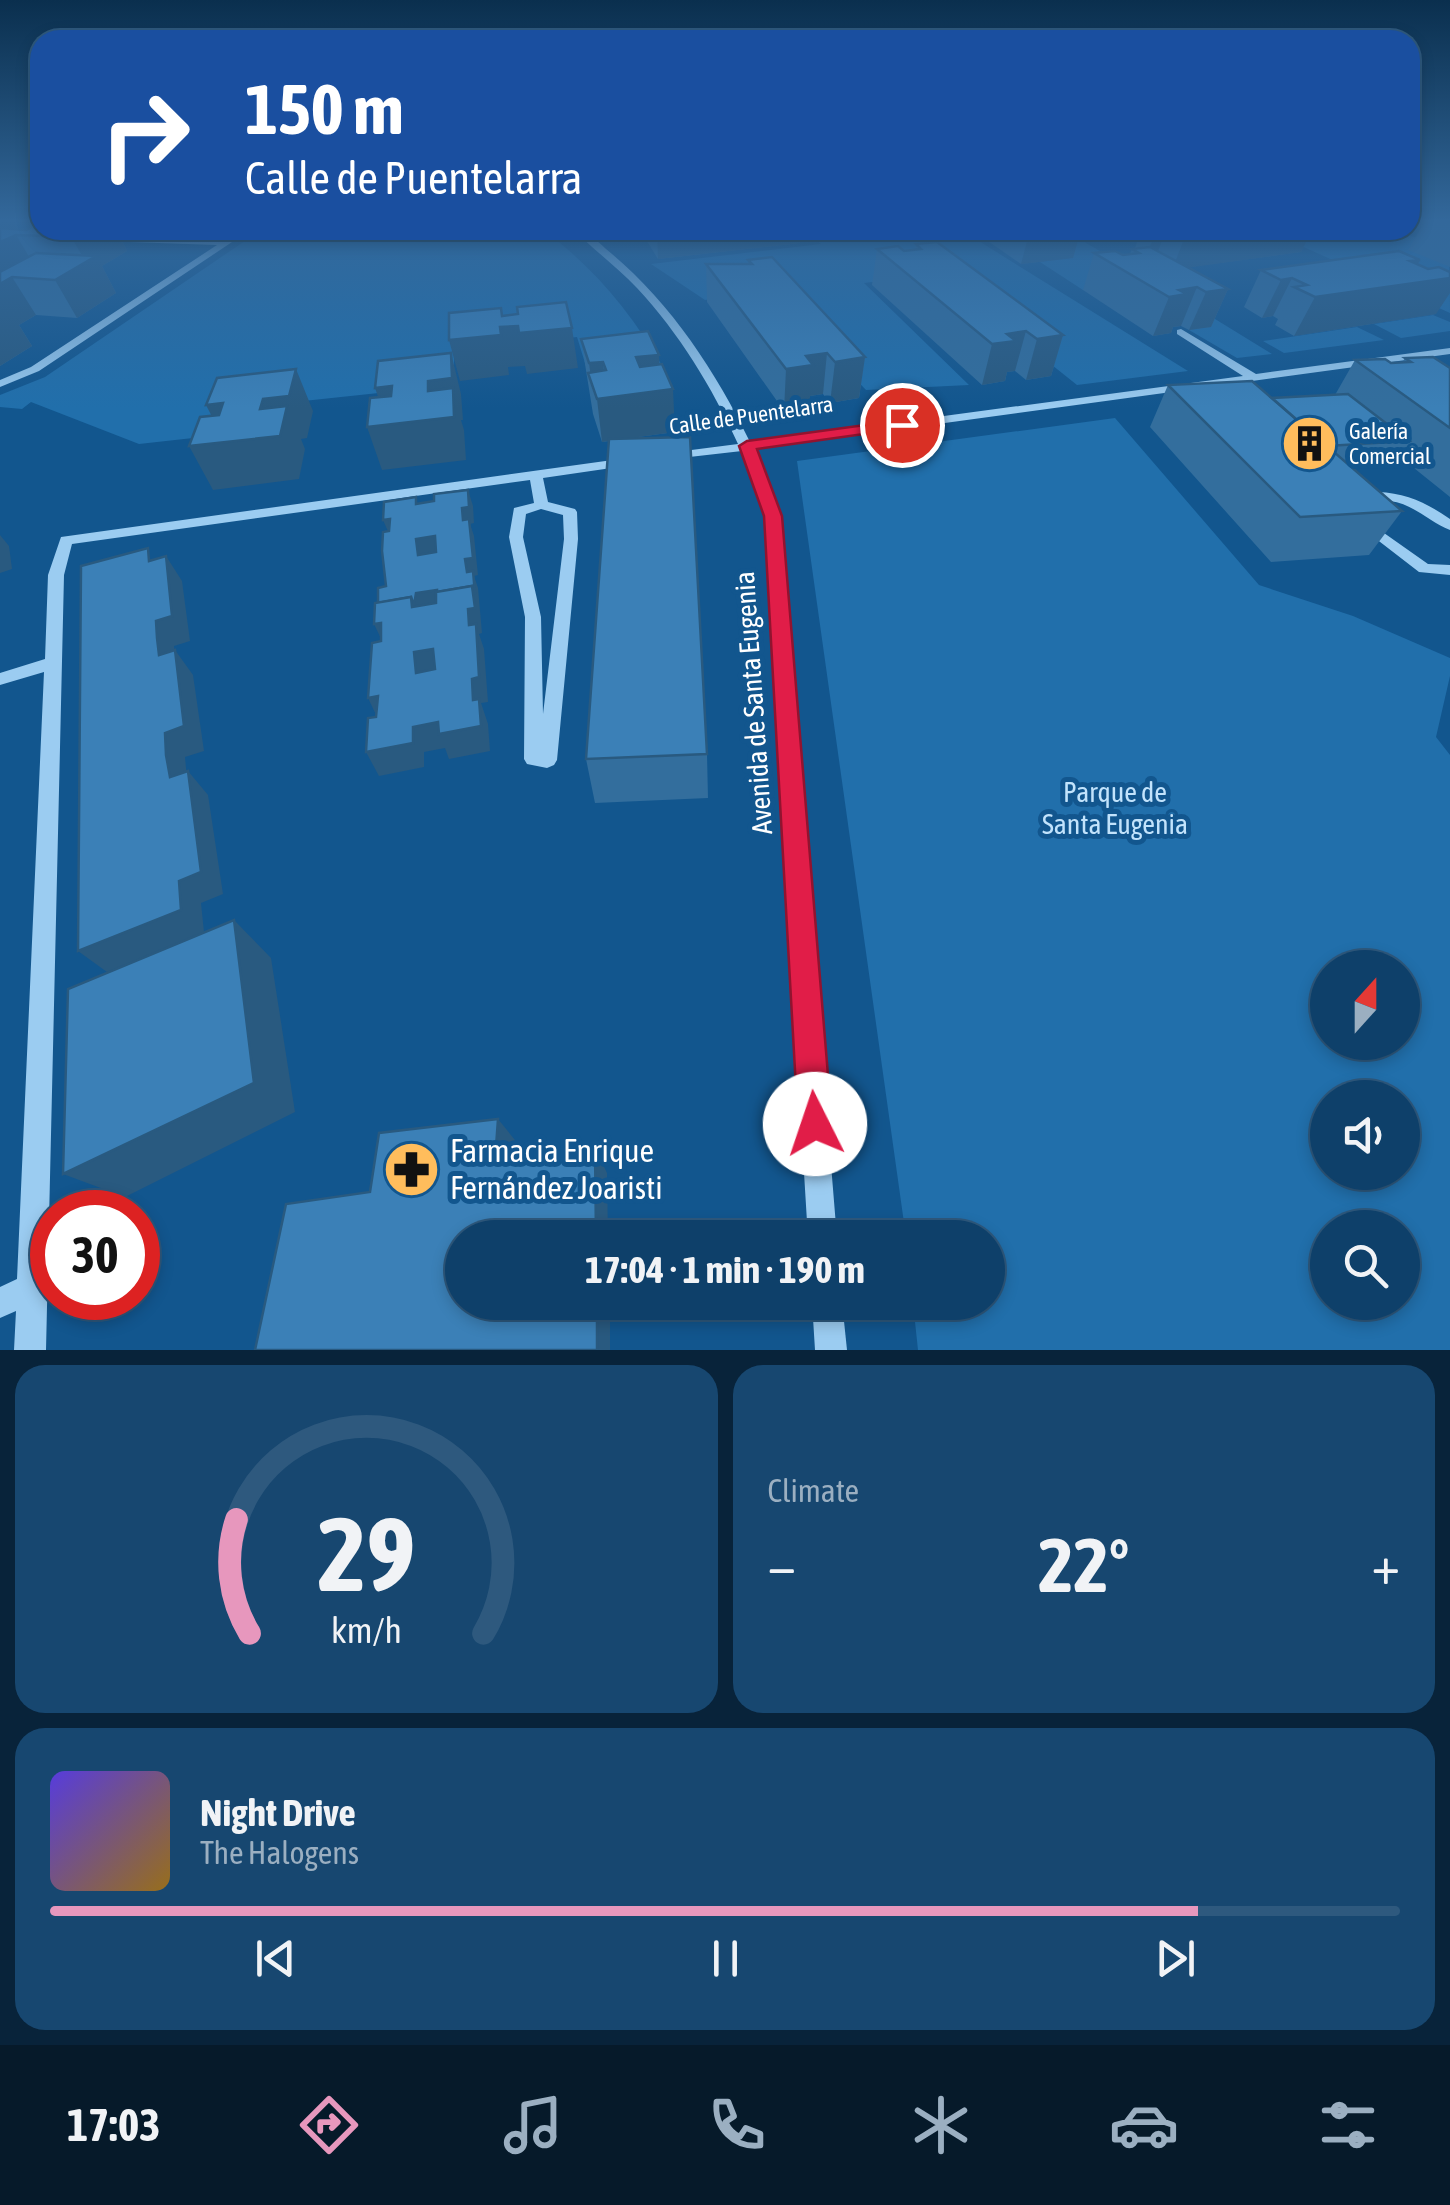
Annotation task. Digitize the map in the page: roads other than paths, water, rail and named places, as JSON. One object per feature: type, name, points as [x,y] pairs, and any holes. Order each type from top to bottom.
[{"type":"street","points":[[0,384],[22,376],[167,282]]},
{"type":"street","name":"Avenida de Santa Eugenia","points":[[636,282],[674,323],[699,359],[747,446],[773,516],[822,1220]]},
{"type":"street","points":[[1180,332],[1253,377]]},
{"type":"street","name":"Calle de Puentelarra","points":[[35,1190],[57,561],[66,540],[1450,351]]},
{"type":"street","points":[[536,475],[541,505]]},
{"type":"street","points":[[1450,526],[1420,503],[1383,494],[1351,500],[1352,514],[1424,569],[1450,570]]},
{"type":"street","points":[[541,505],[570,512],[571,538],[540,759],[533,616],[516,537],[519,512],[541,505]]},
{"type":"street","points":[[0,679],[53,663]]},
{"type":"street","points":[[0,1303],[30,1289]]},
{"type":"street","name":"Calle de Puentelarra","points":[[30,1350],[31,1320]]},
{"type":"street","points":[[829,1320],[831,1350]]},
{"type":"place","name":"Galería Comercial","points":[[1310,444]]},
{"type":"place","name":"Farmacia Enrique Fernández Joaristi","points":[[411,1169]]},
{"type":"park label","name":"Parque de Santa Eugenia","points":[[1115,808]]}]
